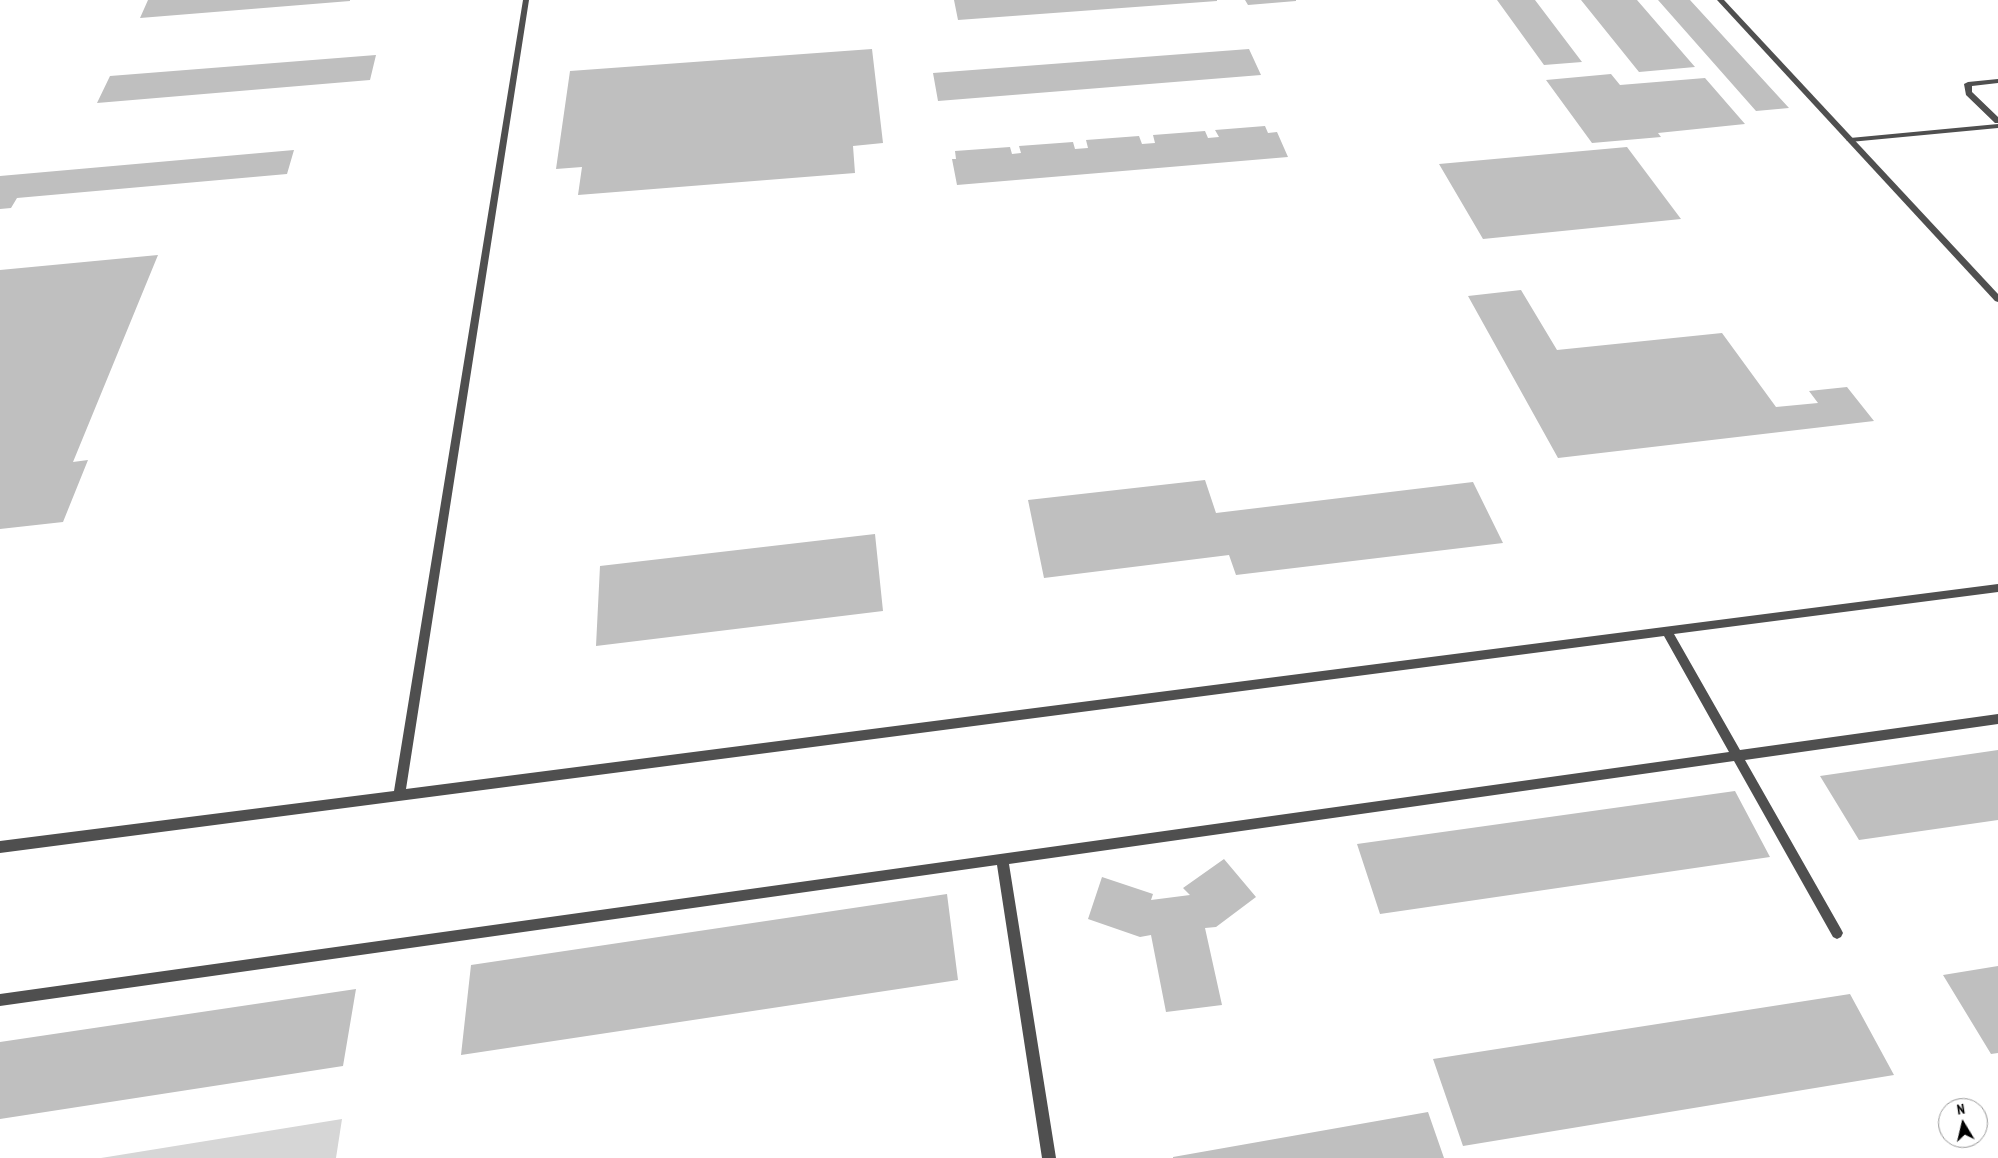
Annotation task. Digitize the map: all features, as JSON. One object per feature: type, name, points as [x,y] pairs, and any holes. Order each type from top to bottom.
[{"type":"street","points":[[399,796],[526,0]]},
{"type":"street","points":[[1720,0],[1998,299]]},
{"type":"street","points":[[1998,81],[1968,84],[1968,93],[1998,121]]},
{"type":"street","points":[[1850,140],[1998,126]]},
{"type":"street","points":[[0,847],[1998,588]]},
{"type":"street","points":[[1667,631],[1837,933]]},
{"type":"street","points":[[0,1000],[1998,719]]},
{"type":"street","points":[[1002,859],[1049,1158]]},
{"type":"shaded area","points":[[342,1119],[336,1158],[101,1158]]},
{"type":"building","points":[[148,0],[350,0],[350,1],[140,18]]},
{"type":"building","points":[[954,0],[1217,0],[1217,1],[958,20]]},
{"type":"building","points":[[1245,0],[1296,0],[1296,1],[1248,5]]},
{"type":"building","points":[[1497,0],[1535,0],[1582,62],[1544,65]]},
{"type":"building","points":[[1581,0],[1637,0],[1695,67],[1639,72]]},
{"type":"building","points":[[1658,0],[1690,0],[1789,108],[1756,111]]},
{"type":"building","points":[[872,49],[883,143],[853,146],[855,173],[578,195],[582,167],[556,169],[570,71]]},
{"type":"building","points":[[1249,49],[1261,75],[938,101],[933,73]]},
{"type":"building","points":[[376,55],[370,80],[97,103],[110,76]]},
{"type":"building","points":[[1611,74],[1620,85],[1705,78],[1745,124],[1658,133],[1661,137],[1592,143],[1546,80]]},
{"type":"building","points":[[1265,126],[1268,133],[1277,132],[1288,157],[957,185],[952,159],[956,159],[955,151],[1010,147],[1012,154],[1021,153],[1019,146],[1073,142],[1075,149],[1088,148],[1086,140],[1139,136],[1142,144],[1155,143],[1153,135],[1205,131],[1208,138],[1219,137],[1215,130]]},
{"type":"building","points":[[1627,147],[1681,219],[1483,239],[1439,164]]},
{"type":"building","points":[[294,150],[287,174],[17,198],[11,208],[0,209],[0,176]]},
{"type":"building","points":[[158,255],[73,462],[88,460],[63,522],[0,529],[0,270]]},
{"type":"building","points":[[1521,290],[1557,350],[1722,333],[1776,407],[1818,403],[1809,391],[1847,387],[1874,421],[1558,458],[1468,296]]},
{"type":"building","points":[[1205,480],[1216,513],[1473,482],[1503,543],[1236,575],[1229,555],[1044,578],[1028,500]]},
{"type":"building","points":[[875,534],[883,611],[596,646],[600,566]]},
{"type":"building","points":[[1998,750],[1998,820],[1859,840],[1820,776]]},
{"type":"building","points":[[1735,791],[1770,857],[1380,914],[1357,844]]},
{"type":"building","points":[[1224,859],[1256,897],[1216,927],[1205,928],[1222,1005],[1166,1012],[1151,935],[1140,937],[1088,919],[1102,877],[1153,894],[1151,900],[1190,895],[1183,888]]},
{"type":"building","points":[[947,894],[958,980],[461,1055],[471,965]]},
{"type":"building","points":[[1998,966],[1998,1053],[1991,1054],[1943,975]]},
{"type":"building","points":[[356,989],[343,1066],[0,1119],[0,1042]]},
{"type":"building","points":[[1850,994],[1894,1075],[1463,1146],[1433,1059]]},
{"type":"building","points":[[1428,1112],[1444,1158],[1173,1158],[1173,1157]]}]
